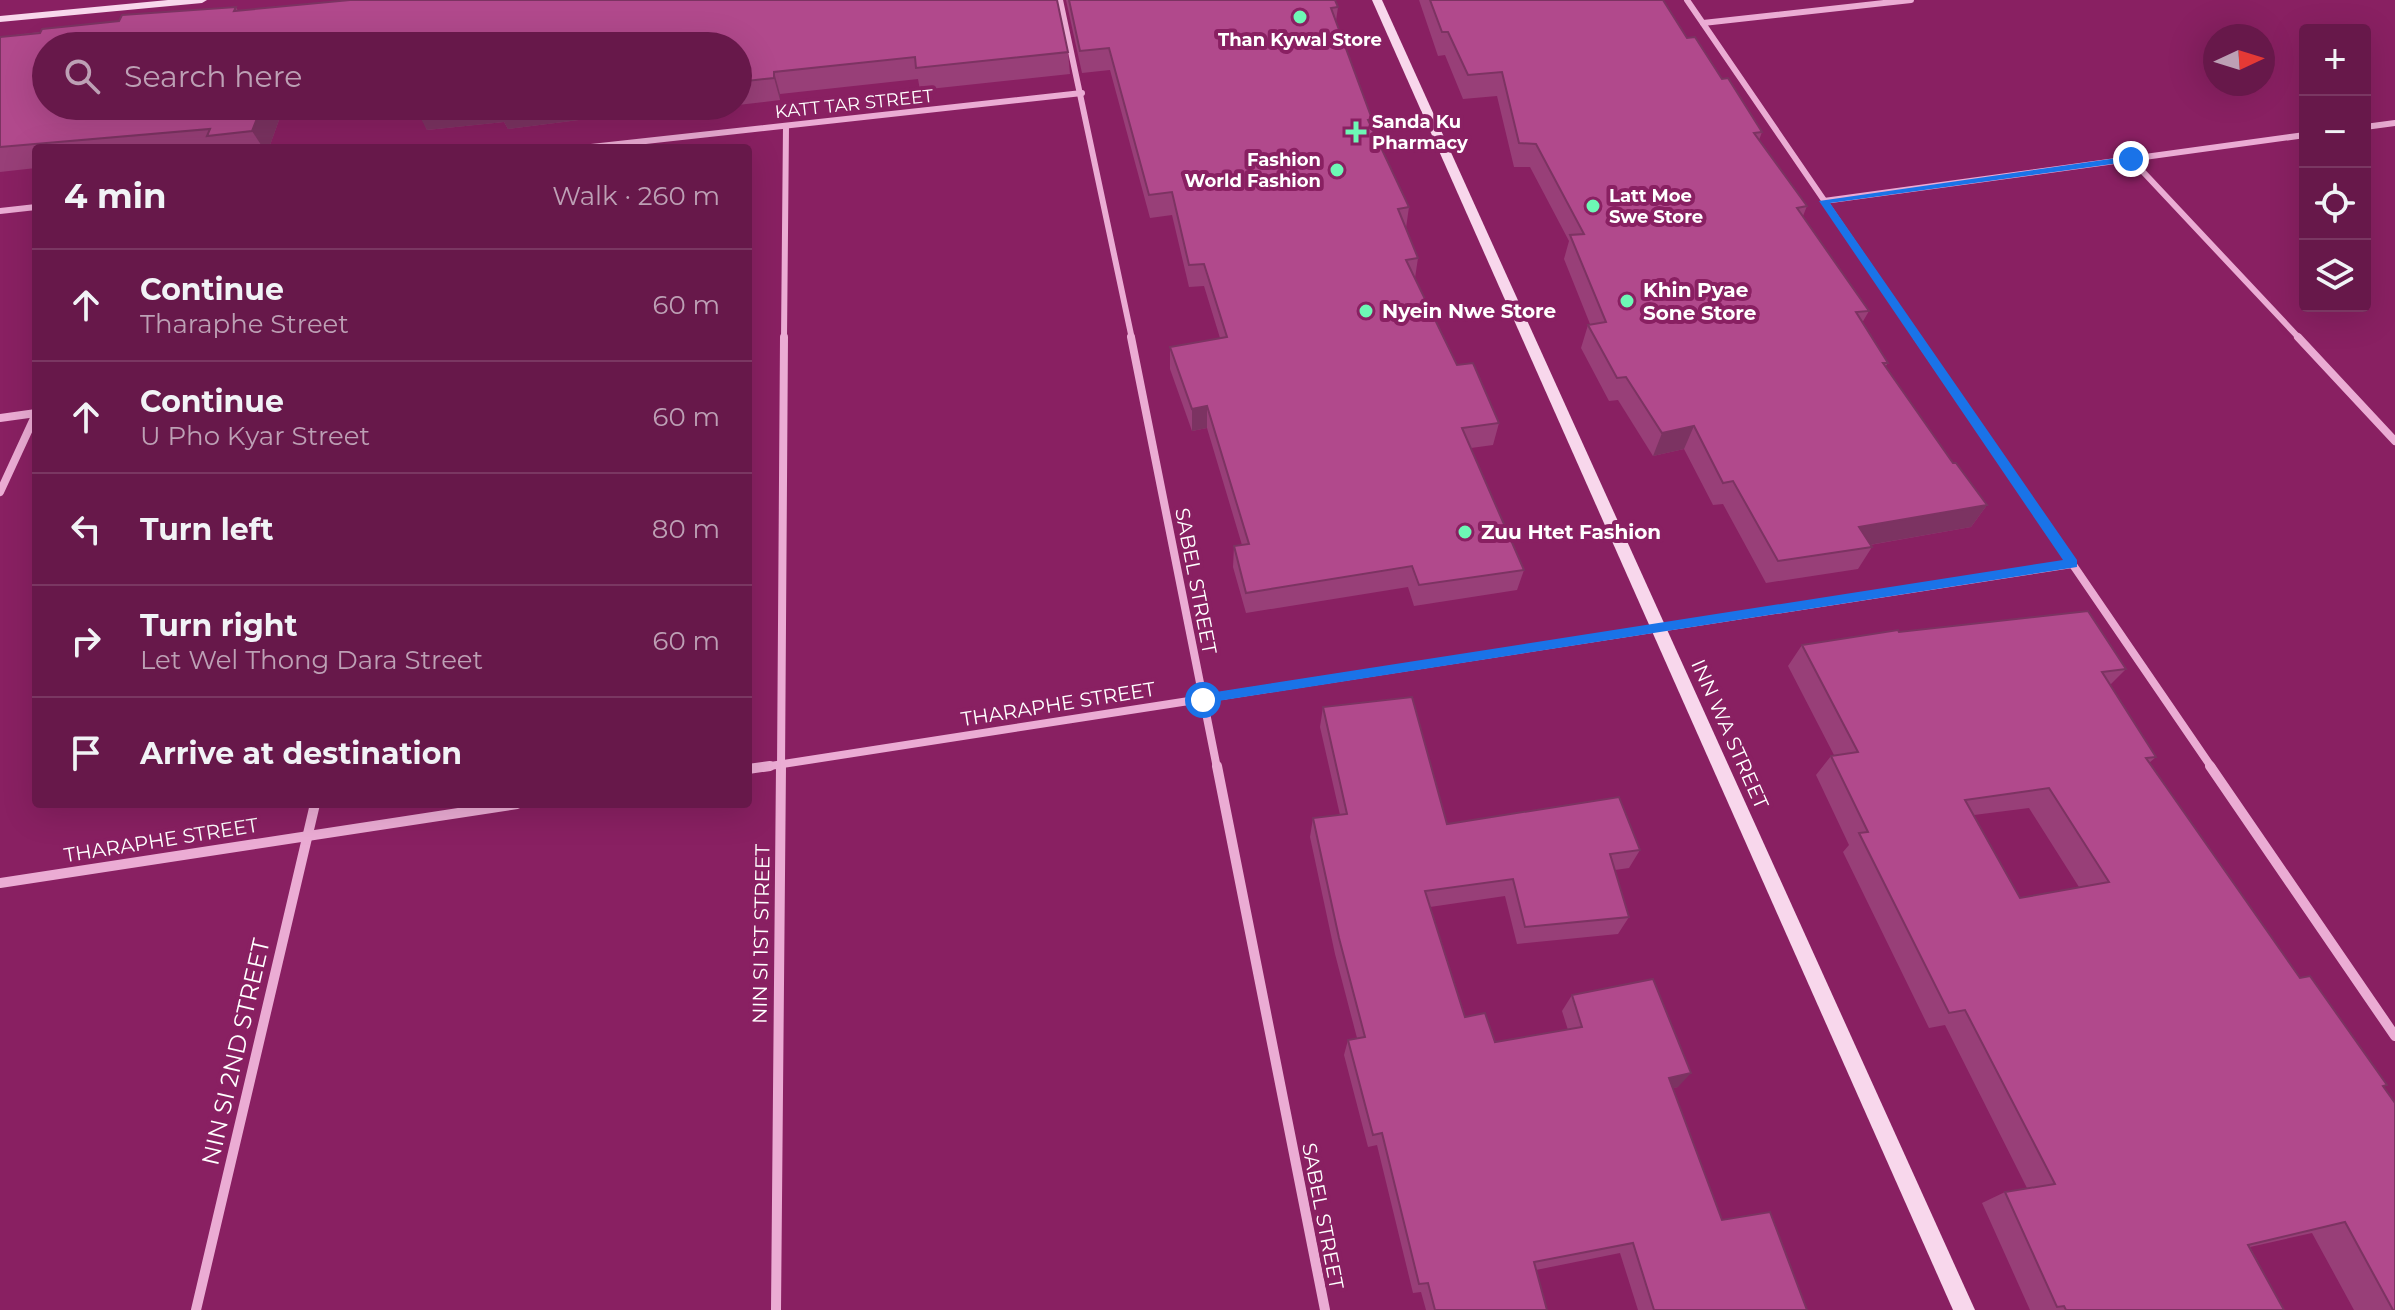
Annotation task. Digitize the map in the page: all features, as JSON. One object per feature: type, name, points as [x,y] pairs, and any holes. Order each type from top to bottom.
[{"type":"street","points":[[0,19],[202,0]]},
{"type":"street","name":"SABEL STREET","points":[[1060,0],[1082,93],[1325,1310]]},
{"type":"street","name":"INN WA STREET","points":[[1377,0],[1964,1310]]},
{"type":"street","points":[[1687,0],[2395,1036]]},
{"type":"street","points":[[1703,23],[1911,0]]},
{"type":"street","name":"KATT TAR STREET","points":[[619,144],[1082,93]]},
{"type":"street","points":[[2371,126],[2395,123]]},
{"type":"street","name":"NIN SI 1ST STREET","points":[[776,1310],[786,126]]},
{"type":"street","points":[[1824,201],[2299,136]]},
{"type":"street","points":[[2131,159],[2395,441]]},
{"type":"street","points":[[0,211],[32,207]]},
{"type":"street","points":[[0,418],[32,414]]},
{"type":"street","points":[[0,492],[32,423]]},
{"type":"street","name":"THARAPHE STREET","points":[[752,768],[2072,564]]},
{"type":"street","name":"NIN SI 2ND STREET","points":[[196,1310],[314,808]]},
{"type":"street","name":"THARAPHE STREET","points":[[0,883],[491,808]]},
{"type":"building","points":[[350,0],[1057,0],[1068,52],[916,68],[915,57],[774,72],[774,78],[752,80],[752,32],[40,32],[42,29],[119,21],[122,15],[236,7],[234,11]]},
{"type":"building","points":[[1069,0],[1335,0],[1338,7],[1331,8],[1372,119],[1368,120],[1409,207],[1398,209],[1418,258],[1406,260],[1457,365],[1473,363],[1499,423],[1462,428],[1524,570],[1419,585],[1412,566],[1246,593],[1234,546],[1249,544],[1207,406],[1192,409],[1170,347],[1227,337],[1204,264],[1189,265],[1172,192],[1149,195],[1109,48],[1080,51]]},
{"type":"building","points":[[1430,0],[1663,0],[1687,38],[1695,37],[1722,79],[1728,78],[1762,132],[1754,133],[1807,206],[1797,208],[1869,311],[1856,312],[1888,363],[1883,363],[1953,463],[1987,505],[1859,527],[1872,547],[1778,561],[1733,481],[1723,483],[1694,426],[1662,433],[1626,377],[1617,378],[1588,325],[1606,322],[1570,235],[1584,234],[1536,144],[1519,143],[1502,72],[1468,75],[1448,32],[1442,32]]},
{"type":"building","points":[[32,34],[32,120],[256,120],[252,131],[207,136],[210,129],[0,147],[0,37]]},
{"type":"building","points":[[2088,611],[2126,669],[2102,672],[2156,757],[2146,758],[2300,978],[2310,976],[2387,1085],[2383,1086],[2395,1103],[2395,1310],[2345,1222],[2248,1245],[2284,1310],[2066,1310],[2064,1306],[2057,1307],[2005,1192],[2055,1184],[1965,1010],[1949,1013],[1859,833],[1868,832],[1831,756],[1858,752],[1802,645]],"holes":[[[2049,788],[2109,882],[2020,898],[1965,800]]]},
{"type":"building","points":[[1412,697],[1447,824],[1619,797],[1640,850],[1610,854],[1629,917],[1525,927],[1513,879],[1425,891],[1465,1017],[1485,1013],[1495,1042],[1582,1027],[1572,995],[1653,979],[1691,1073],[1669,1078],[1722,1220],[1770,1212],[1807,1310],[1654,1310],[1633,1243],[1534,1262],[1547,1310],[1435,1310],[1428,1283],[1419,1284],[1382,1133],[1373,1135],[1348,1040],[1365,1037],[1339,938],[1313,818],[1347,814],[1323,707]]},
{"type":"place","name":"Than Kywal Store","points":[[1300,17]]},
{"type":"place","name":"Sanda Ku Pharmacy","points":[[1356,132]]},
{"type":"place","name":"Fashion World Fashion","points":[[1337,170]]},
{"type":"place","name":"Latt Moe Swe Store","points":[[1593,206]]},
{"type":"place","name":"Khin Pyae Sone Store","points":[[1627,301]]},
{"type":"place","name":"Nyein Nwe Store","points":[[1366,311]]},
{"type":"place","name":"Zuu Htet Fashion","points":[[1465,532]]},
{"type":"route","points":[[1203,700],[2072,564],[1824,201],[2131,159]]}]
